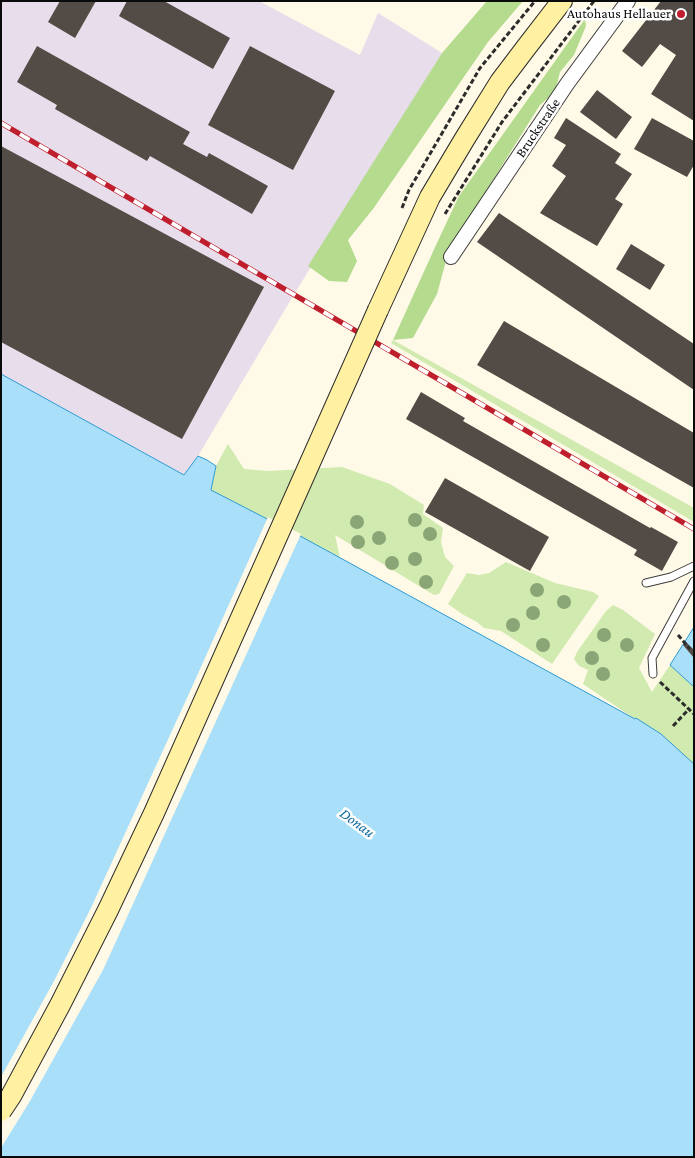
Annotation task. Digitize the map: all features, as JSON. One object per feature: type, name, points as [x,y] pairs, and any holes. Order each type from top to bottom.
[{"type":"main road","points":[[1,1111],[60,1005],[154,813],[430,197],[500,82],[562,1]]},
{"type":"street","name":"Bruckstraße","points":[[451,257],[567,84],[628,1]]},
{"type":"lane","points":[[646,583],[671,577],[694,566]]},
{"type":"lane","points":[[653,674],[652,658],[694,580]]},
{"type":"path","points":[[442,220],[502,122],[594,1]]},
{"type":"path","points":[[682,641],[690,649]]},
{"type":"path","points":[[653,674],[694,714]]},
{"type":"path","points":[[673,726],[688,710]]},
{"type":"shaded area","points":[[1,1],[259,1],[360,55],[378,13],[442,53],[290,301],[198,456],[184,475],[1,374]]},
{"type":"green space","points":[[487,1],[523,1],[488,42],[373,209],[348,240],[357,261],[347,282],[329,281],[308,266],[442,53]]},
{"type":"green space","points":[[585,19],[586,26],[574,55],[560,72],[555,92],[540,105],[449,250],[437,294],[413,338],[393,340],[459,196]]},
{"type":"green space","points":[[393,340],[694,508],[694,522],[391,343]]},
{"type":"green space","points":[[228,444],[244,469],[268,471],[342,467],[390,484],[424,505],[423,514],[443,528],[441,542],[445,557],[454,566],[439,594],[434,595],[335,535],[340,558],[211,490],[216,466]]},
{"type":"green space","points":[[506,562],[555,583],[593,592],[599,596],[552,664],[501,631],[484,628],[448,604],[467,573],[479,575],[489,573]]},
{"type":"green space","points":[[613,605],[623,610],[655,634],[639,668],[652,692],[670,665],[694,687],[694,764],[661,734],[583,684],[588,670],[579,666],[574,659],[606,611]]},
{"type":"water","name":"Donau","points":[[1,374],[184,475],[198,456],[207,460],[216,466],[211,490],[302,537],[636,718],[661,734],[694,764],[694,1157],[1,1157]]},
{"type":"water","points":[[694,627],[694,687],[670,665]]},
{"type":"pier","points":[[268,517],[301,534],[103,970],[30,1101],[1,1148],[1,1077],[54,981],[90,910]]},
{"type":"building","points":[[60,1],[96,1],[75,38],[48,22]]},
{"type":"building","points":[[127,1],[164,1],[230,38],[213,69],[119,16]]},
{"type":"building","points":[[661,1],[694,1],[694,121],[651,94],[676,55],[660,44],[642,67],[622,51]]},
{"type":"building","points":[[37,46],[190,132],[183,144],[207,157],[209,153],[268,186],[252,214],[150,156],[147,161],[55,109],[57,105],[17,82]]},
{"type":"building","points":[[250,46],[335,91],[293,170],[208,125]]},
{"type":"building","points":[[597,90],[632,117],[616,139],[580,112]]},
{"type":"building","points":[[566,118],[621,154],[615,163],[632,174],[615,199],[623,204],[597,246],[540,213],[566,176],[552,166],[566,145],[554,138]]},
{"type":"building","points":[[652,118],[694,141],[694,165],[687,177],[634,149]]},
{"type":"building","points":[[1,146],[264,287],[182,439],[1,342]]},
{"type":"building","points":[[499,213],[694,344],[694,390],[477,242]]},
{"type":"building","points":[[631,244],[665,265],[650,290],[616,269]]},
{"type":"building","points":[[504,321],[694,433],[694,488],[477,365]]},
{"type":"building","points":[[421,392],[465,418],[463,421],[650,528],[678,542],[662,571],[634,555],[637,550],[406,419]]},
{"type":"building","points":[[445,478],[549,537],[530,571],[425,512]]},
{"type":"building","points":[[685,641],[694,650],[694,658],[683,645]]},
{"type":"railway","points":[[1,123],[694,529]]},
{"type":"place","name":"Autohaus Hellauer","points":[[681,14]]}]
